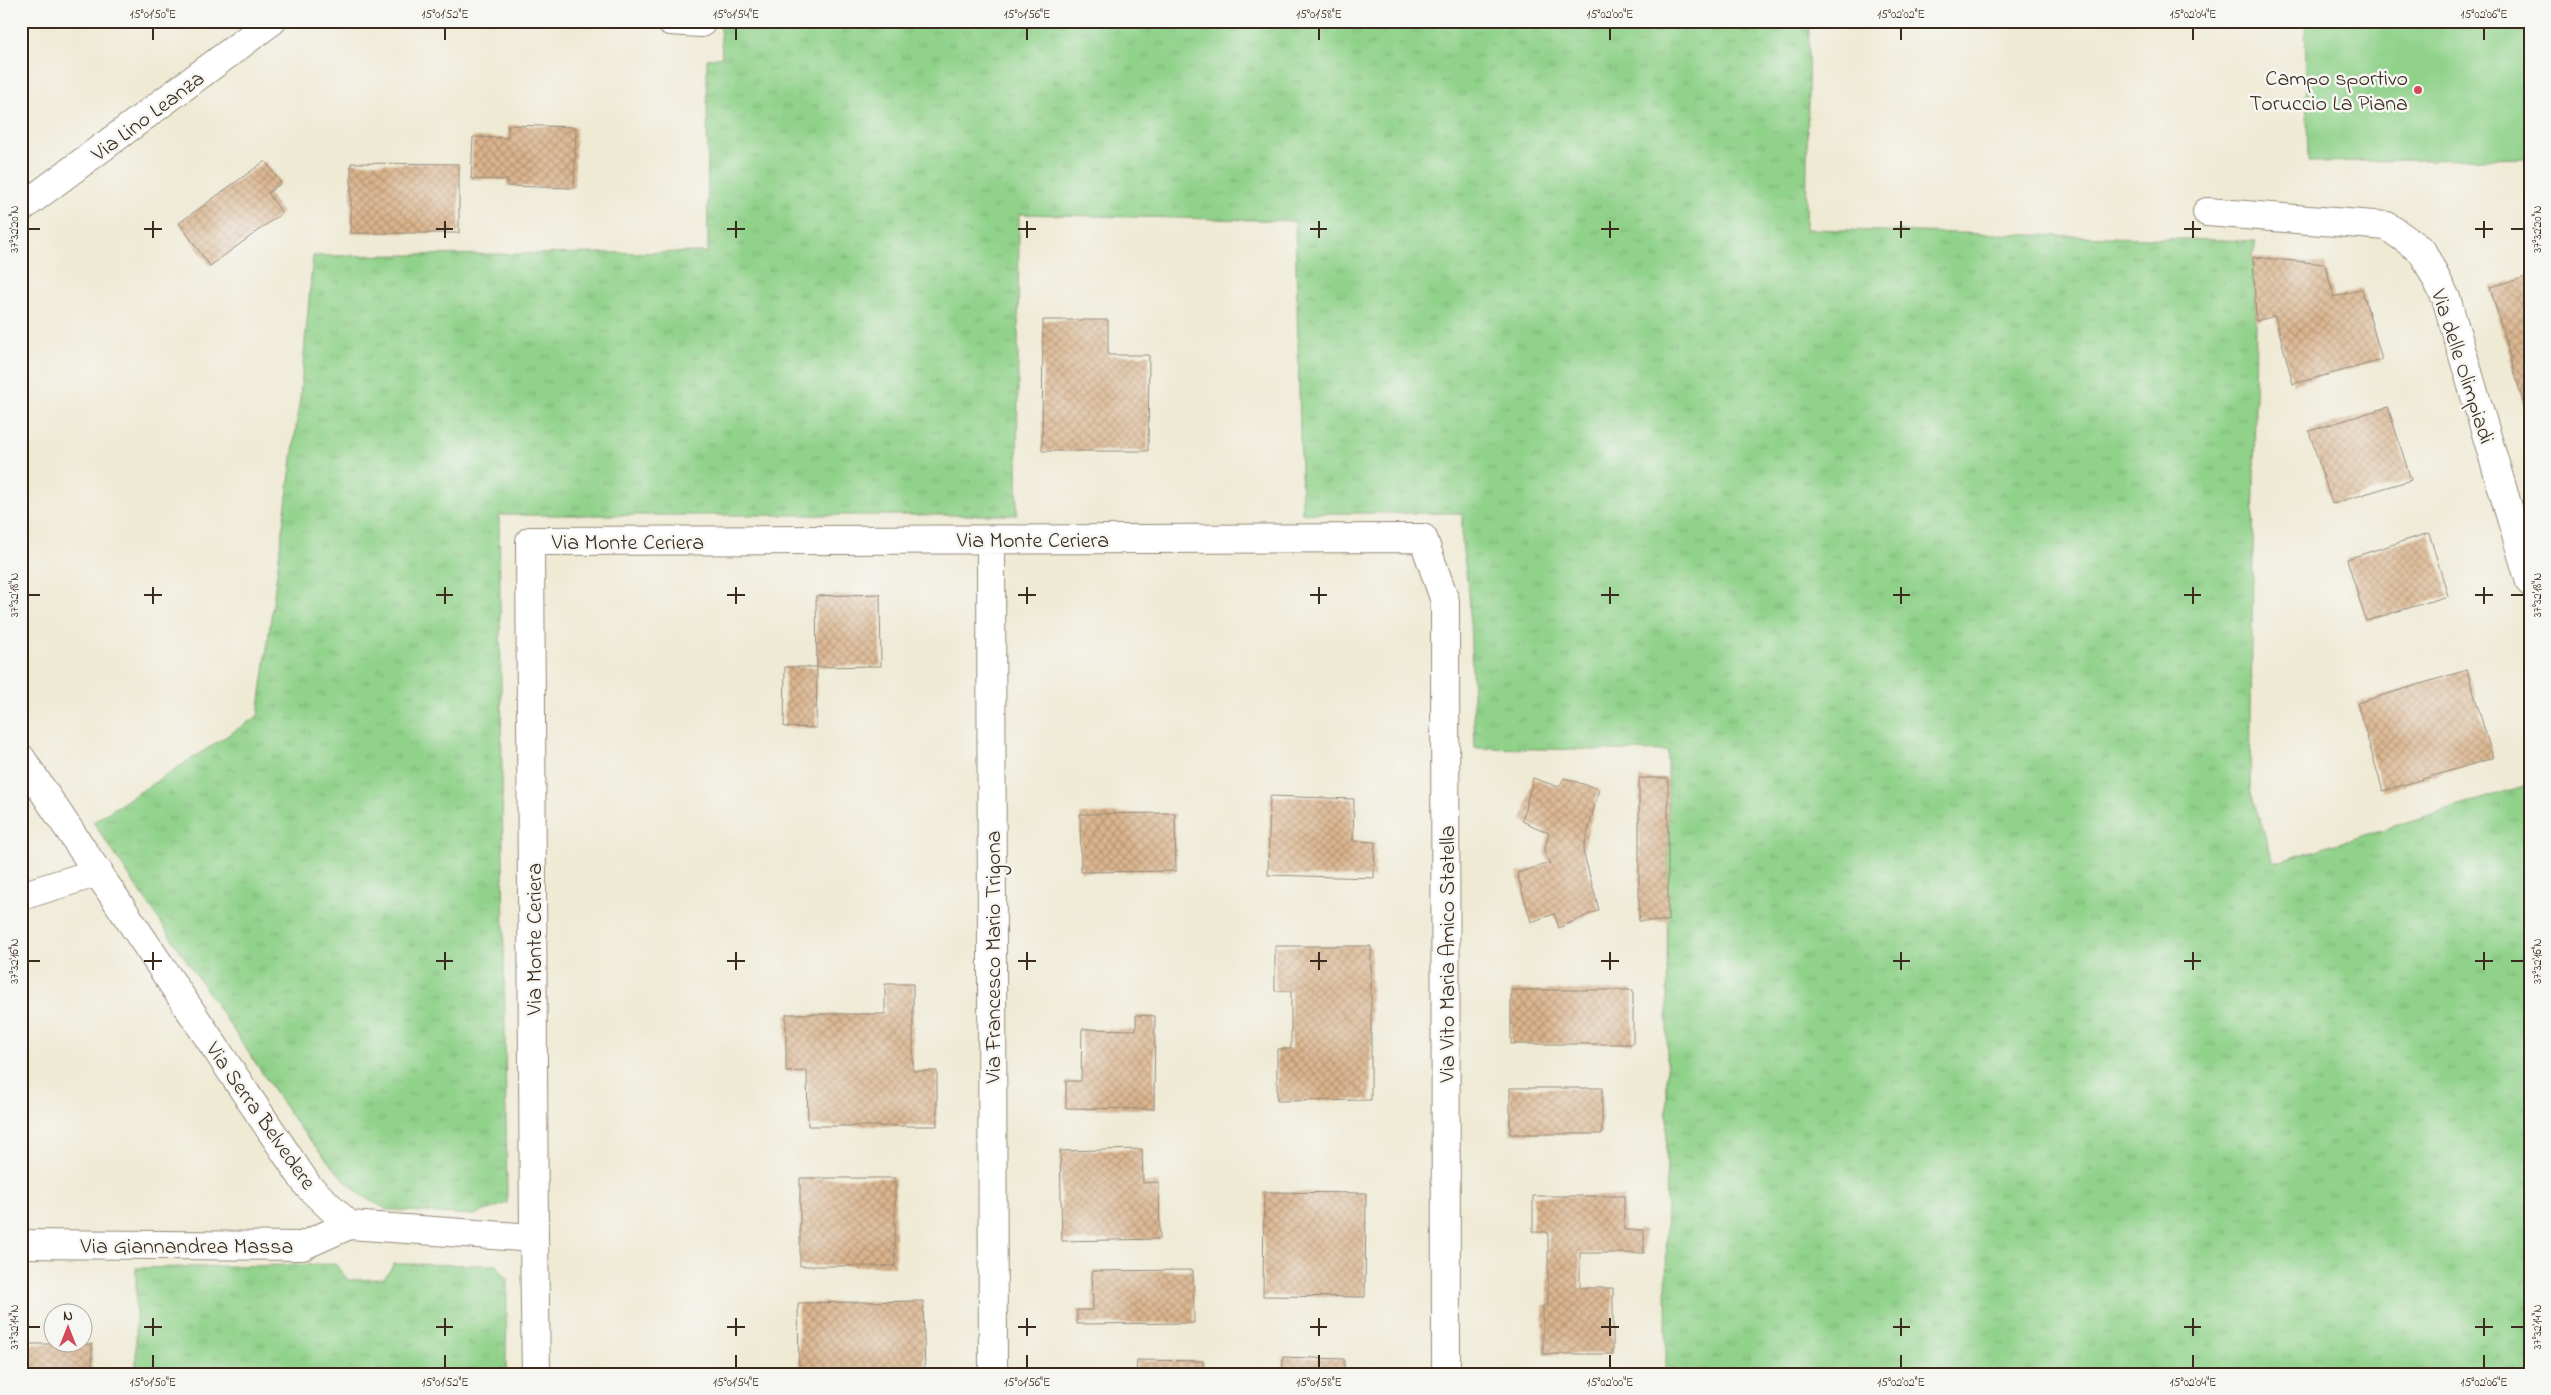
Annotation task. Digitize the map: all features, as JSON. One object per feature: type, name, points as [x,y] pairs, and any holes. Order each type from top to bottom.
[{"type":"street","name":"Via Lino Leanza","points":[[21,208],[272,21]]},
{"type":"street","points":[[670,21],[702,23]]},
{"type":"street","name":"Via delle Olimpiadi","points":[[2207,212],[2388,226],[2422,251],[2446,298],[2530,582]]},
{"type":"street","name":"Via Monte Ceriera","points":[[534,1238],[530,541],[1422,538]]},
{"type":"street","name":"Via Vito Maria Amico Statella","points":[[1422,538],[1445,601],[1446,1374]]},
{"type":"street","name":"Via Francesco Mario Trigona","points":[[992,540],[993,1374]]},
{"type":"street","name":"Via Serra Belvedere","points":[[21,758],[308,1186],[348,1225]]},
{"type":"street","points":[[21,896],[99,872]]},
{"type":"street","points":[[348,1225],[534,1238],[536,1374]]},
{"type":"street","name":"Via Giannandrea Massa","points":[[21,1244],[302,1246],[348,1225]]},
{"type":"green space","points":[[720,21],[1809,21],[1806,229],[2256,241],[2253,257],[2256,321],[2250,790],[2274,863],[2530,784],[2530,1374],[1666,1374],[1668,751],[1475,748],[1469,594],[1462,543],[1462,513],[1302,513],[1295,221],[1019,214],[1017,515],[499,515],[507,1203],[474,1215],[388,1210],[361,1195],[339,1174],[298,1126],[93,822],[258,716],[300,398],[313,256],[708,252],[707,59],[722,57]]},
{"type":"green space","name":"Campo sportivo Toruccio La Piana","points":[[2305,21],[2530,21],[2530,158],[2308,162]]},
{"type":"green space","points":[[335,1264],[348,1280],[384,1279],[394,1264],[497,1265],[507,1279],[506,1374],[136,1374],[136,1268]]},
{"type":"building","points":[[508,125],[576,127],[574,188],[507,186],[507,180],[471,179],[473,137],[508,138]]},
{"type":"building","points":[[265,161],[281,183],[268,193],[282,213],[210,266],[179,223]]},
{"type":"building","points":[[351,163],[459,164],[459,233],[351,233]]},
{"type":"building","points":[[2253,257],[2325,264],[2334,297],[2362,289],[2382,360],[2293,384],[2275,316],[2256,321]]},
{"type":"building","points":[[2530,276],[2530,415],[2527,416],[2490,287]]},
{"type":"building","points":[[1043,320],[1108,320],[1108,355],[1149,355],[1148,451],[1042,451]]},
{"type":"building","points":[[2388,407],[2411,480],[2332,504],[2309,431]]},
{"type":"building","points":[[2429,533],[2448,596],[2366,621],[2347,559]]},
{"type":"building","points":[[880,594],[881,666],[817,667],[816,596]]},
{"type":"building","points":[[785,667],[817,667],[816,728],[784,727]]},
{"type":"building","points":[[2467,670],[2493,758],[2383,791],[2357,703]]},
{"type":"building","points":[[1533,778],[1559,787],[1564,778],[1599,789],[1583,851],[1599,910],[1559,928],[1554,914],[1531,922],[1517,873],[1550,863],[1544,852],[1549,833],[1522,821]]},
{"type":"building","points":[[1639,778],[1668,778],[1668,921],[1639,921]]},
{"type":"building","points":[[1270,796],[1354,799],[1353,841],[1375,842],[1374,878],[1268,875]]},
{"type":"building","points":[[1175,813],[1176,871],[1081,872],[1080,814]]},
{"type":"building","points":[[1275,946],[1371,946],[1371,1100],[1277,1101],[1277,1049],[1291,1049],[1291,991],[1275,991]]},
{"type":"building","points":[[885,984],[913,984],[913,1071],[937,1071],[937,1126],[808,1126],[807,1071],[786,1072],[786,1014],[885,1014]]},
{"type":"building","points":[[1511,990],[1633,990],[1633,1044],[1511,1044]]},
{"type":"building","points":[[1136,1015],[1155,1016],[1154,1109],[1066,1108],[1066,1081],[1081,1081],[1082,1029],[1136,1030]]},
{"type":"building","points":[[1510,1088],[1602,1088],[1602,1134],[1510,1134]]},
{"type":"building","points":[[1142,1149],[1143,1183],[1159,1182],[1160,1239],[1062,1241],[1060,1151]]},
{"type":"building","points":[[800,1178],[895,1178],[895,1266],[800,1266]]},
{"type":"building","points":[[1264,1192],[1366,1193],[1365,1297],[1263,1296]]},
{"type":"building","points":[[1533,1196],[1624,1196],[1624,1230],[1644,1230],[1644,1253],[1580,1253],[1580,1288],[1613,1288],[1613,1354],[1543,1354],[1543,1305],[1548,1305],[1548,1232],[1533,1232]]},
{"type":"building","points":[[1193,1270],[1194,1323],[1077,1324],[1077,1310],[1093,1310],[1092,1271]]},
{"type":"building","points":[[923,1301],[925,1374],[799,1374],[798,1303]]},
{"type":"building","points":[[21,1344],[42,1344],[42,1352],[92,1352],[92,1374],[21,1374]]},
{"type":"building","points":[[1283,1357],[1344,1359],[1344,1374],[1282,1374]]},
{"type":"building","points":[[1137,1360],[1203,1361],[1203,1374],[1136,1374]]},
{"type":"place","name":"Campo sportivo Toruccio La Piana","points":[[2418,90]]}]
